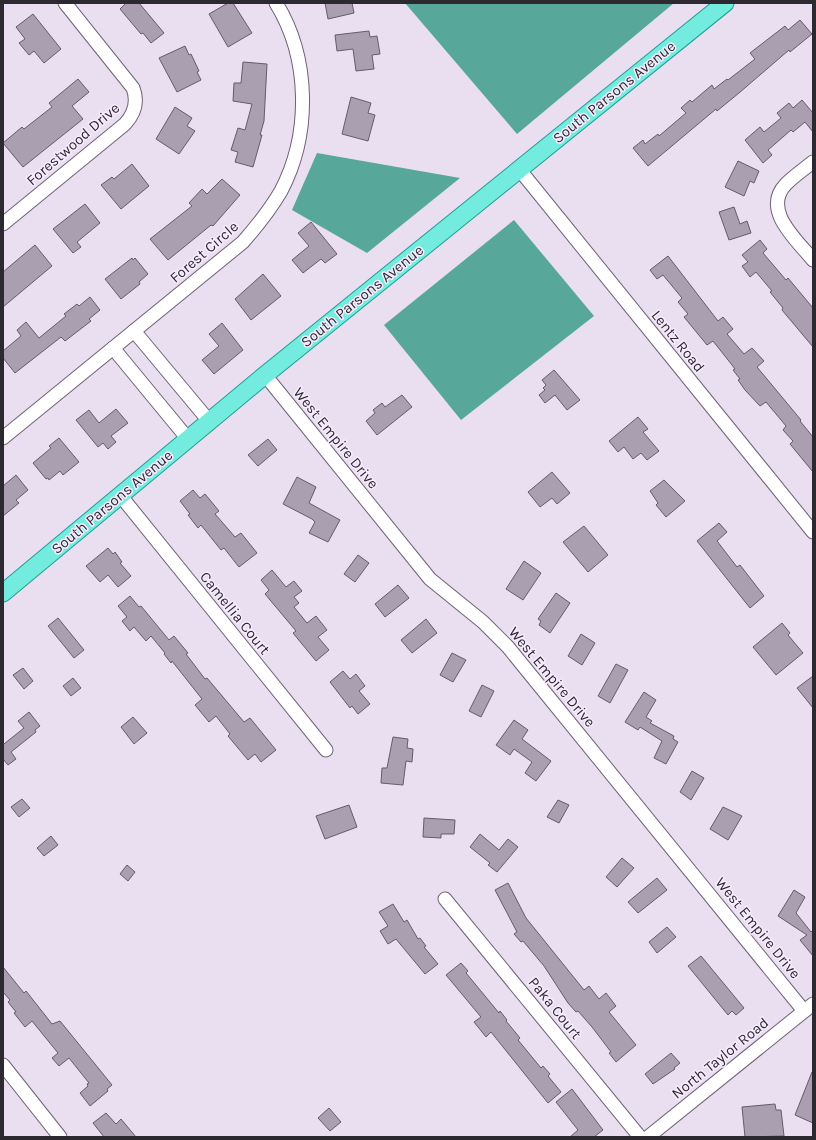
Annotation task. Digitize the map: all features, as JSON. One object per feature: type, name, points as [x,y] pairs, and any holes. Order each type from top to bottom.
[{"type":"main road","name":"South Parsons Avenue","points":[[3,593],[265,375],[725,3]]},
{"type":"street","name":"Forestwood Drive","points":[[4,220],[125,124],[132,116],[135,106],[136,96],[133,88],[65,3]]},
{"type":"street","name":"Forest Circle","points":[[3,438],[243,242],[265,217],[281,190],[292,163],[300,134],[302,105],[300,73],[294,43],[276,3]]},
{"type":"street","points":[[813,162],[786,184],[780,193],[778,212],[781,221],[813,260]]},
{"type":"street","name":"Lentz Road","points":[[519,169],[813,532]]},
{"type":"street","points":[[134,331],[209,421]]},
{"type":"street","points":[[113,348],[188,439]]},
{"type":"street","name":"West Empire Drive","points":[[265,375],[430,579],[483,622],[508,647],[809,1007]]},
{"type":"street","name":"Camellia Court","points":[[120,495],[326,750]]},
{"type":"street","name":"Paka Court","points":[[445,899],[640,1137]]},
{"type":"street","name":"North Taylor Road","points":[[648,1137],[809,1007]]},
{"type":"street","points":[[3,1065],[60,1137]]},
{"type":"shaded area","points":[[405,3],[674,3],[517,134]]},
{"type":"shaded area","points":[[317,153],[460,178],[367,253],[292,210]]},
{"type":"shaded area","points":[[514,220],[594,316],[461,420],[384,325]]},
{"type":"building","points":[[126,3],[139,3],[164,33],[151,43],[143,33],[141,34],[120,9]]},
{"type":"building","points":[[228,3],[233,3],[252,33],[228,47],[209,14]]},
{"type":"building","points":[[325,3],[352,3],[354,13],[328,19]]},
{"type":"building","points":[[33,14],[61,49],[44,63],[34,51],[29,55],[19,43],[25,39],[16,27]]},
{"type":"building","points":[[800,20],[812,34],[790,52],[789,50],[739,93],[717,111],[716,109],[648,166],[633,148],[643,140],[645,144],[658,134],[659,136],[686,113],[681,108],[690,100],[692,102],[712,85],[714,89],[727,79],[728,80],[755,59],[750,53],[785,26],[788,30]]},
{"type":"building","points":[[369,31],[370,37],[377,36],[380,54],[372,55],[374,69],[356,71],[353,49],[337,51],[335,35]]},
{"type":"building","points":[[185,46],[189,55],[191,54],[199,71],[197,72],[201,80],[177,92],[159,58]]},
{"type":"building","points":[[243,62],[267,64],[264,121],[260,135],[262,135],[253,167],[235,162],[238,152],[231,150],[238,128],[245,130],[252,104],[233,101],[234,83],[241,83]]},
{"type":"building","points":[[78,79],[89,92],[72,106],[83,119],[23,167],[3,143],[22,127],[24,129],[52,107],[49,103]]},
{"type":"building","points":[[351,97],[371,103],[368,113],[375,115],[368,141],[342,134]]},
{"type":"building","points":[[802,100],[813,113],[813,132],[805,122],[793,132],[791,130],[768,150],[772,155],[763,163],[745,140],[760,127],[764,132],[781,118],[777,113],[789,103],[793,108]]},
{"type":"building","points":[[175,107],[192,118],[187,126],[195,131],[179,154],[156,139]]},
{"type":"building","points":[[738,161],[759,171],[754,183],[750,181],[744,196],[725,187]]},
{"type":"building","points":[[132,164],[149,186],[121,209],[101,185],[112,177],[114,179]]},
{"type":"building","points":[[222,179],[240,195],[213,226],[211,225],[168,260],[150,239],[192,206],[189,203],[202,189],[207,194]]},
{"type":"building","points":[[85,204],[100,223],[77,242],[81,247],[73,253],[53,229]]},
{"type":"building","points":[[734,207],[740,224],[747,221],[751,233],[729,240],[719,212]]},
{"type":"building","points":[[311,222],[337,254],[325,263],[321,259],[303,273],[292,260],[309,246],[298,233]]},
{"type":"building","points":[[760,240],[767,249],[763,253],[786,280],[788,278],[813,308],[813,347],[782,310],[783,308],[770,292],[772,291],[756,272],[750,277],[742,266],[748,262],[742,255]]},
{"type":"building","points":[[35,245],[52,266],[3,307],[3,272]]},
{"type":"building","points":[[668,256],[718,321],[723,317],[733,329],[727,334],[744,354],[752,348],[764,361],[757,367],[801,420],[800,421],[813,437],[813,472],[790,444],[793,441],[783,430],[786,426],[766,402],[760,406],[745,390],[738,380],[740,379],[733,370],[735,369],[713,341],[707,345],[684,317],[688,314],[678,302],[682,298],[663,275],[657,279],[650,270]]},
{"type":"building","points":[[132,258],[133,260],[135,258],[148,274],[139,282],[140,284],[121,299],[105,279]]},
{"type":"building","points":[[263,274],[281,296],[251,320],[235,299]]},
{"type":"building","points":[[90,297],[100,310],[89,319],[91,321],[65,341],[61,337],[15,373],[3,358],[3,351],[21,336],[17,330],[26,322],[39,338],[66,316],[64,314],[77,304],[79,306]]},
{"type":"building","points":[[222,323],[243,350],[214,374],[202,360],[219,346],[209,334]]},
{"type":"building","points":[[554,370],[580,400],[567,410],[555,395],[545,403],[539,395],[545,390],[543,388],[546,385],[542,380]]},
{"type":"building","points":[[402,395],[412,407],[377,435],[366,421],[375,413],[373,410],[382,403],[385,407]]},
{"type":"building","points":[[116,409],[128,423],[111,436],[116,442],[108,449],[103,443],[98,447],[76,420],[89,410],[99,423]]},
{"type":"building","points":[[638,417],[648,429],[643,432],[659,451],[647,460],[641,453],[633,459],[624,447],[618,452],[609,441]]},
{"type":"building","points":[[59,438],[79,462],[63,475],[60,471],[49,480],[48,478],[46,479],[33,463],[51,448],[49,446]]},
{"type":"building","points":[[268,439],[277,450],[258,466],[248,455]]},
{"type":"building","points":[[552,472],[570,493],[557,504],[552,498],[540,507],[528,492]]},
{"type":"building","points":[[16,475],[28,490],[16,500],[19,503],[3,516],[3,486]]},
{"type":"building","points":[[297,477],[316,487],[309,503],[340,520],[328,542],[309,533],[315,522],[312,519],[283,504]]},
{"type":"building","points":[[664,480],[685,501],[666,517],[656,505],[658,503],[650,491]]},
{"type":"building","points":[[193,490],[200,498],[205,494],[219,511],[215,514],[235,537],[241,533],[257,553],[239,567],[224,548],[221,550],[201,525],[198,528],[180,501]]},
{"type":"building","points":[[719,523],[727,532],[717,541],[737,567],[740,565],[764,596],[750,608],[697,541]]},
{"type":"building","points":[[584,526],[608,555],[588,572],[563,542]]},
{"type":"building","points":[[108,548],[113,554],[115,552],[122,562],[120,563],[131,576],[118,587],[108,575],[100,582],[86,566]]},
{"type":"building","points":[[358,555],[369,563],[355,582],[344,574]]},
{"type":"building","points":[[524,561],[541,573],[523,600],[506,589]]},
{"type":"building","points":[[272,570],[286,587],[294,581],[302,591],[294,597],[299,603],[294,607],[307,623],[316,616],[327,630],[318,637],[329,650],[316,661],[293,633],[296,631],[265,594],[269,590],[261,580]]},
{"type":"building","points":[[398,585],[409,598],[385,617],[375,604]]},
{"type":"building","points":[[556,593],[570,603],[550,633],[539,625],[541,621],[538,619]]},
{"type":"building","points":[[130,596],[139,607],[141,606],[169,640],[174,636],[188,653],[186,654],[205,679],[207,678],[244,722],[250,718],[276,750],[261,762],[255,754],[248,760],[228,736],[230,734],[216,716],[209,722],[195,705],[202,699],[172,661],[171,663],[151,636],[146,641],[134,627],[130,631],[122,621],[127,617],[118,606]]},
{"type":"building","points":[[58,618],[84,650],[74,658],[48,626]]},
{"type":"building","points":[[426,619],[437,633],[412,653],[401,640]]},
{"type":"building","points":[[782,623],[790,633],[788,635],[803,653],[776,675],[753,647]]},
{"type":"building","points":[[581,634],[595,643],[582,665],[568,656]]},
{"type":"building","points":[[452,653],[466,660],[453,682],[440,675]]},
{"type":"building","points":[[616,664],[628,670],[610,703],[598,696]]},
{"type":"building","points":[[23,668],[33,681],[24,689],[13,675]]},
{"type":"building","points":[[343,671],[350,679],[356,674],[365,686],[359,691],[370,704],[358,714],[352,706],[350,708],[330,682]]},
{"type":"building","points":[[813,676],[813,708],[797,688]]},
{"type":"building","points":[[73,678],[81,688],[71,696],[63,686]]},
{"type":"building","points":[[482,685],[494,691],[481,717],[469,711]]},
{"type":"building","points":[[644,692],[656,700],[646,717],[652,721],[650,723],[674,736],[673,739],[678,742],[666,764],[654,758],[662,741],[640,727],[638,730],[625,722]]},
{"type":"building","points":[[29,712],[40,726],[35,730],[36,732],[11,752],[16,759],[8,765],[3,759],[3,742],[4,744],[24,728],[18,721]]},
{"type":"building","points":[[133,717],[147,733],[134,744],[121,727]]},
{"type":"building","points":[[514,720],[528,730],[522,739],[551,761],[536,781],[525,773],[532,762],[514,749],[510,755],[496,745]]},
{"type":"building","points":[[393,737],[408,739],[407,748],[413,749],[412,762],[406,761],[403,785],[381,783],[382,768],[387,768]]},
{"type":"building","points":[[692,771],[704,778],[691,800],[680,792]]},
{"type":"building","points":[[22,799],[30,808],[19,817],[11,807]]},
{"type":"building","points":[[558,800],[569,805],[559,823],[547,817]]},
{"type":"building","points":[[349,805],[357,827],[325,839],[316,816]]},
{"type":"building","points":[[723,807],[742,816],[728,840],[710,829]]},
{"type":"building","points":[[424,818],[455,820],[454,834],[441,834],[441,838],[423,837]]},
{"type":"building","points":[[480,834],[499,850],[508,839],[518,847],[497,872],[488,865],[490,863],[470,847]]},
{"type":"building","points":[[51,836],[58,845],[44,856],[37,848]]},
{"type":"building","points":[[622,858],[634,868],[617,887],[606,877]]},
{"type":"building","points":[[127,865],[135,872],[128,881],[120,874]]},
{"type":"building","points":[[657,878],[667,890],[638,913],[628,902]]},
{"type":"building","points":[[508,883],[526,918],[584,990],[589,986],[599,999],[606,993],[616,1006],[609,1012],[636,1045],[616,1062],[609,1053],[611,1052],[592,1027],[578,1011],[576,1012],[568,1003],[544,966],[523,941],[521,942],[514,934],[517,932],[495,890]]},
{"type":"building","points":[[794,890],[805,897],[796,913],[811,932],[813,930],[813,956],[800,940],[807,935],[778,916]]},
{"type":"building","points":[[393,904],[404,922],[407,920],[418,939],[420,938],[426,946],[424,947],[438,964],[425,974],[396,939],[388,944],[380,931],[388,926],[379,912]]},
{"type":"building","points":[[667,927],[676,937],[657,953],[649,942]]},
{"type":"building","points":[[701,956],[744,1008],[736,1015],[732,1011],[728,1015],[688,966]]},
{"type":"building","points":[[461,963],[468,971],[466,973],[499,1013],[500,1011],[507,1020],[506,1021],[520,1038],[518,1040],[541,1068],[543,1066],[550,1074],[548,1076],[561,1092],[548,1103],[491,1032],[486,1037],[474,1022],[481,1017],[446,975]]},
{"type":"building","points":[[3,967],[24,993],[26,991],[52,1024],[60,1021],[112,1085],[107,1089],[108,1091],[90,1106],[80,1093],[88,1086],[87,1084],[89,1083],[69,1058],[59,1066],[52,1058],[58,1053],[32,1021],[25,1027],[14,1013],[16,1012],[8,1002],[10,1000],[3,992]]},
{"type":"building","points":[[671,1053],[680,1063],[674,1068],[675,1069],[653,1084],[645,1074]]},
{"type":"building","points":[[812,1072],[813,1073],[813,1123],[795,1115]]},
{"type":"building","points":[[572,1089],[603,1130],[594,1137],[570,1137],[578,1130],[556,1102]]},
{"type":"building","points":[[775,1104],[776,1110],[781,1110],[784,1136],[745,1137],[742,1107]]},
{"type":"building","points":[[329,1108],[341,1122],[330,1131],[318,1118]]},
{"type":"building","points":[[106,1113],[116,1124],[121,1119],[136,1137],[104,1137],[93,1123]]}]
